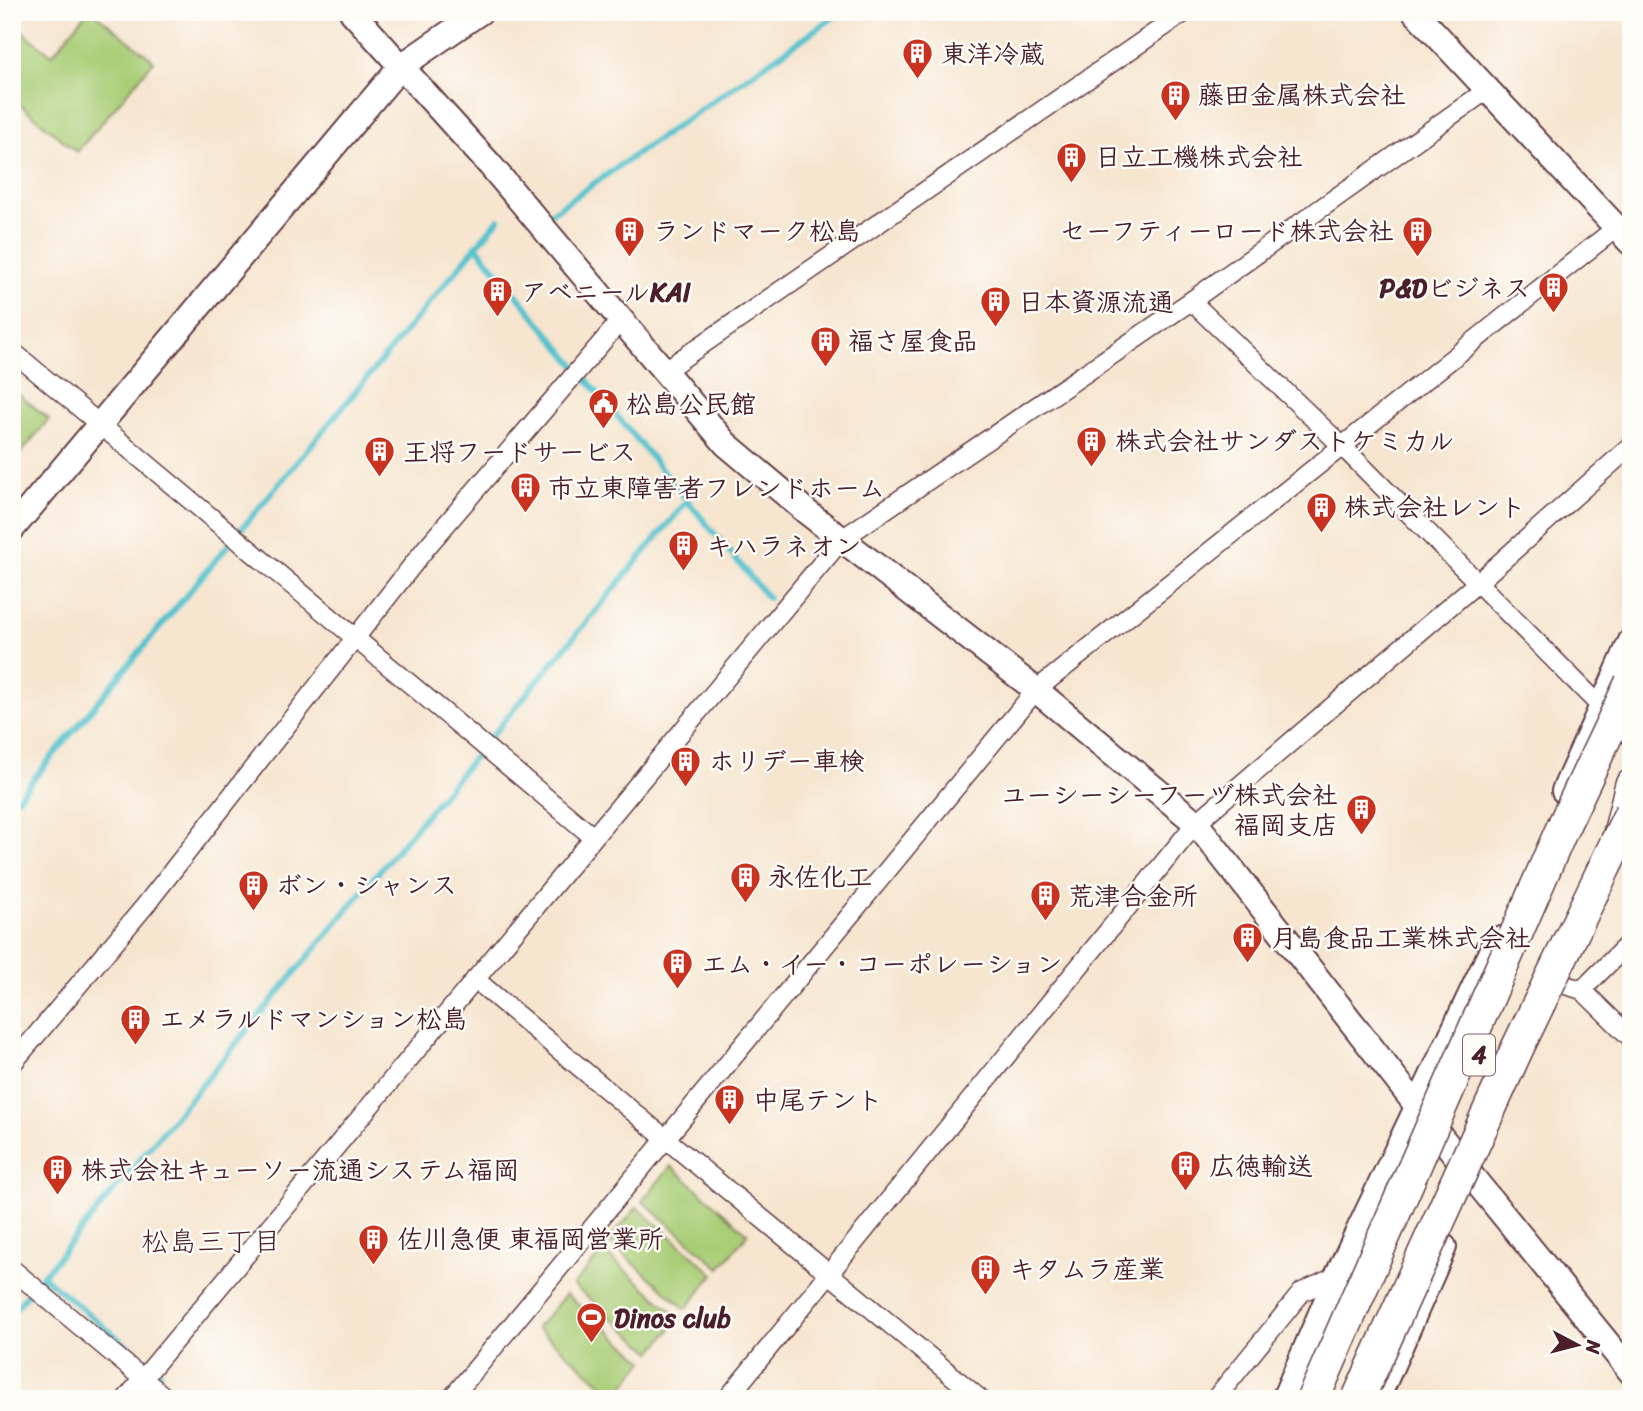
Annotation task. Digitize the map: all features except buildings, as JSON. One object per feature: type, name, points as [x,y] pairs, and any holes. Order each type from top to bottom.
[{"type":"highway","points":[[1312,1399],[1561,831],[1631,682]]},
{"type":"highway","name":"4","points":[[1330,1399],[1573,836],[1616,708]]},
{"type":"highway","points":[[1606,891],[1631,786]]},
{"type":"highway","name":"4","points":[[1358,1399],[1517,1049],[1631,812]]},
{"type":"street","points":[[352,12],[491,166],[726,444],[842,540],[1036,690],[1196,823],[1474,1179],[1631,1372]]},
{"type":"street","points":[[12,529],[400,67],[480,12]]},
{"type":"street","points":[[664,371],[1185,12]]},
{"type":"street","points":[[451,1399],[1036,690],[1343,447],[1624,235],[1415,12]]},
{"type":"street","points":[[126,1399],[842,540],[1191,301],[1487,90]]},
{"type":"street","points":[[1191,301],[1343,447],[1476,584],[1616,708],[1631,737]]},
{"type":"street","points":[[12,1064],[144,907],[426,548],[621,320]]},
{"type":"street","points":[[12,351],[593,836]]},
{"type":"street","points":[[727,1399],[1196,823],[1476,584],[1631,446]]},
{"type":"street","points":[[1284,1399],[1337,1276],[1540,846],[1616,708],[1631,641]]},
{"type":"street","points":[[1377,1399],[1474,1179],[1572,987],[1606,891],[1631,839]]},
{"type":"street","points":[[1572,987],[1631,941]]},
{"type":"street","points":[[474,979],[664,1140],[830,1273],[980,1399]]},
{"type":"street","points":[[1572,987],[1631,1038]]},
{"type":"street","points":[[12,1269],[167,1399]]},
{"type":"street","points":[[1215,1399],[1301,1292],[1337,1276]]},
{"type":"green space","points":[[87,12],[93,12],[154,61],[77,152],[12,98],[12,23],[52,55]]},
{"type":"green space","points":[[12,389],[49,419],[12,464]]},
{"type":"green space","name":"Dinos club","points":[[671,1166],[748,1234],[720,1268],[642,1201]]},
{"type":"green space","name":"Dinos club","points":[[637,1207],[714,1274],[686,1309],[608,1241]]},
{"type":"green space","name":"Dinos club","points":[[603,1251],[680,1318],[652,1352],[573,1285]]},
{"type":"green space","name":"Dinos club","points":[[566,1294],[644,1361],[616,1396],[537,1328]]},
{"type":"waterway","points":[[550,214],[841,12]]},
{"type":"waterway","points":[[12,805],[499,219]]},
{"type":"waterway","points":[[476,246],[768,598]]},
{"type":"waterway","points":[[12,1313],[687,501]]},
{"type":"waterway","points":[[42,1276],[161,1373],[138,1399]]},
{"type":"place","name":"東洋冷蔵","points":[[918,81]]},
{"type":"place","name":"藤田金属株式会社","points":[[1175,122]]},
{"type":"place","name":"日立工機株式会社","points":[[1072,184]]},
{"type":"place","name":"ランドマーク松島","points":[[630,258]]},
{"type":"place","name":"セーフティーロード株式会社","points":[[1417,258]]},
{"type":"place","name":"P&Dビジネス","points":[[1553,315]]},
{"type":"place","name":"アベニールKAI","points":[[498,319]]},
{"type":"place","name":"日本資源流通","points":[[995,329]]},
{"type":"place","name":"福さ屋食品","points":[[825,368]]},
{"type":"place","name":"松島公民館","points":[[603,431]]},
{"type":"place","name":"株式会社サンダストケミカル","points":[[1092,468]]},
{"type":"place","name":"王将フードサービス","points":[[380,479]]},
{"type":"place","name":"市立東障害者フレンドホーム","points":[[525,515]]},
{"type":"place","name":"株式会社レント","points":[[1321,534]]},
{"type":"place","name":"キハラネオン","points":[[683,573]]},
{"type":"place","name":"ホリデー車検","points":[[686,788]]},
{"type":"place","name":"ユーシーシーフーヅ株式会社 福岡支店","points":[[1361,837]]},
{"type":"place","name":"永佐化工","points":[[745,904]]},
{"type":"place","name":"ボン・シャンス","points":[[253,912]]},
{"type":"place","name":"荒津合金所","points":[[1045,923]]},
{"type":"place","name":"月島食品工業株式会社","points":[[1248,965]]},
{"type":"place","name":"エム・イー・コーポレーション","points":[[678,991]]},
{"type":"place","name":"エメラルドマンション松島","points":[[136,1046]]},
{"type":"place","name":"中尾テント","points":[[730,1127]]},
{"type":"place","name":"広徳輸送","points":[[1186,1193]]},
{"type":"place","name":"株式会社キューソー流通システム福岡","points":[[58,1197]]},
{"type":"place","name":"佐川急便 東福岡営業所","points":[[374,1266]]},
{"type":"place","name":"キタムラ産業","points":[[986,1296]]},
{"type":"place","name":"Dinos club","points":[[591,1345]]},
{"type":"district","name":"松島三丁目","points":[[211,1241]]}]
